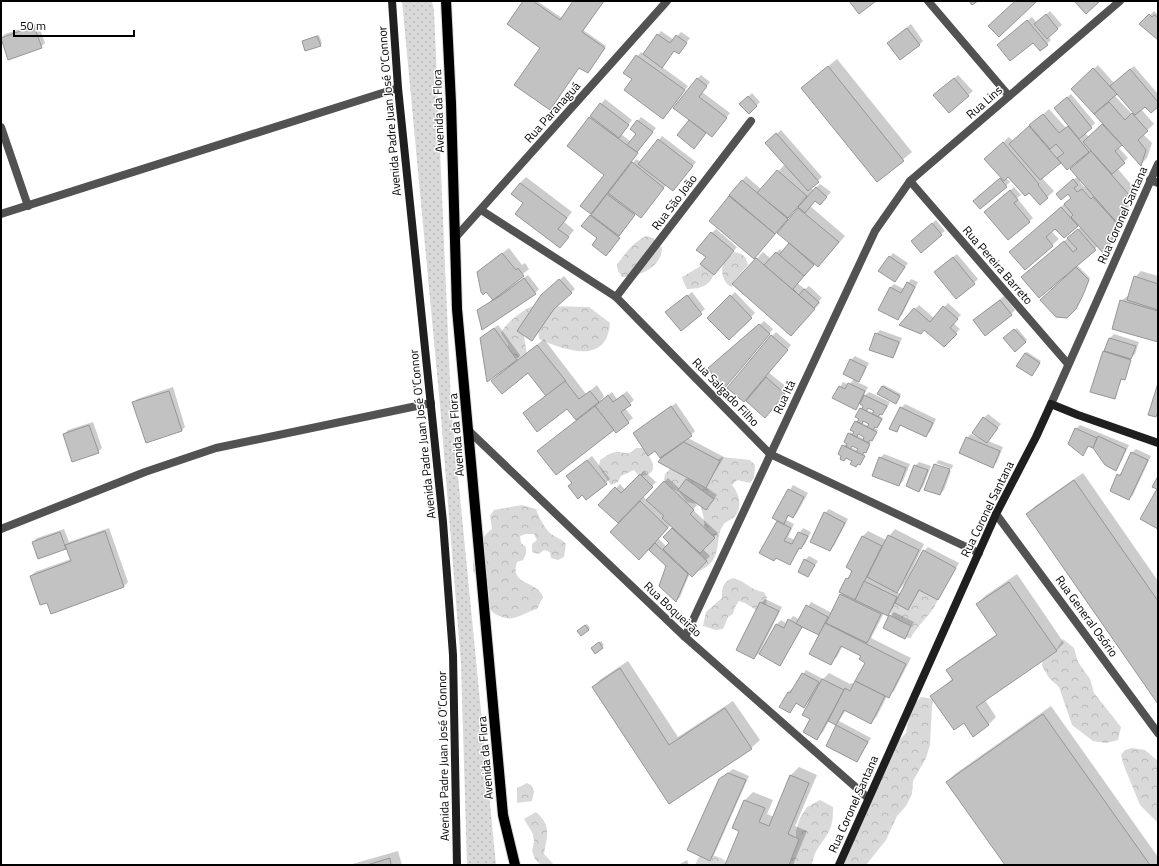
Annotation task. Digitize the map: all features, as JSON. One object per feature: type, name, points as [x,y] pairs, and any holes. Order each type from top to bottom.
[{"type":"main road","name":"Avenida da Flora","points":[[446,1],[451,103],[457,309],[503,815],[515,865]]},
{"type":"street","name":"Avenida Padre Juan José O'Connor","points":[[392,1],[398,88],[443,522],[453,655],[457,865]]},
{"type":"street","name":"Rua Paranaguá","points":[[455,238],[667,1]]},
{"type":"street","points":[[928,1],[1009,96]]},
{"type":"street","name":"Rua Lins","points":[[875,232],[910,181],[1120,1]]},
{"type":"street","points":[[1,214],[398,88]]},
{"type":"street","name":"Rua São João","points":[[616,297],[751,121]]},
{"type":"street","points":[[1,127],[28,206]]},
{"type":"street","name":"Rua Coronel Santana","points":[[839,865],[996,514],[1036,437],[1068,364],[1154,182],[1158,164]]},
{"type":"street","name":"Rua Pereira Barreto","points":[[910,181],[1068,364]]},
{"type":"street","name":"Rua Salgado Filho","points":[[480,210],[616,297],[770,454],[979,554]]},
{"type":"street","name":"Rua Itá","points":[[685,637],[875,232]]},
{"type":"street","points":[[1,529],[145,472],[216,448],[431,403]]},
{"type":"street","points":[[1051,404],[1078,415],[1158,442]]},
{"type":"street","name":"Rua Boqueirão","points":[[469,431],[685,637],[868,798]]},
{"type":"street","name":"Rua General Osório","points":[[996,514],[1158,733]]},
{"type":"green space","points":[[402,1],[432,1],[434,11],[451,404],[496,865],[467,865],[461,663],[440,405]]},
{"type":"green space","points":[[646,236],[653,238],[662,248],[658,261],[654,266],[642,273],[629,277],[622,277],[618,271],[617,264],[633,245]]},
{"type":"green space","points":[[735,252],[744,256],[748,265],[734,281],[732,287],[724,280],[722,268],[726,260]]},
{"type":"green space","points":[[706,263],[715,271],[711,280],[701,287],[687,289],[682,277]]},
{"type":"green space","points":[[537,305],[524,336],[527,354],[520,358],[513,358],[508,351],[508,344],[501,333],[503,329],[517,316],[528,308]]},
{"type":"green space","points":[[546,306],[589,307],[610,323],[607,336],[601,345],[593,350],[583,351],[560,347],[539,339],[537,316]]},
{"type":"green space","points":[[636,448],[643,448],[652,461],[653,470],[651,473],[639,476],[634,470],[621,476],[618,482],[611,485],[599,467],[600,460],[613,452],[629,453]]},
{"type":"green space","points":[[722,457],[750,460],[755,465],[754,478],[750,483],[737,480],[732,485],[737,492],[739,508],[734,517],[726,522],[721,529],[717,552],[713,560],[708,566],[701,570],[689,572],[680,566],[678,560],[679,551],[682,542],[686,538],[704,531],[703,514],[700,505],[687,502],[679,492],[667,486],[664,480],[665,474],[670,469],[716,461]]},
{"type":"green space","points":[[522,505],[536,509],[548,531],[566,544],[564,557],[558,560],[551,558],[550,552],[544,550],[539,554],[532,552],[532,544],[537,540],[534,534],[520,536],[521,543],[526,547],[526,554],[523,560],[517,562],[517,575],[520,579],[540,592],[543,597],[537,609],[516,617],[507,618],[496,614],[490,608],[488,588],[486,584],[475,575],[473,564],[474,557],[480,543],[492,529],[490,516],[494,510]]},
{"type":"green space","points":[[733,578],[742,581],[756,590],[764,592],[767,598],[766,605],[756,610],[739,601],[733,614],[728,617],[723,629],[716,630],[703,626],[706,612],[722,598],[723,586],[727,581]]},
{"type":"green space","points":[[918,589],[939,596],[937,602],[911,638],[898,637],[899,623],[890,613],[892,600]]},
{"type":"green space","points":[[1063,639],[1074,648],[1078,662],[1090,679],[1094,693],[1121,727],[1118,740],[1106,743],[1093,741],[1072,725],[1059,687],[1049,678],[1042,666],[1043,652],[1054,653]]},
{"type":"green space","points":[[921,697],[934,699],[932,706],[930,745],[926,758],[913,781],[912,794],[906,806],[897,816],[886,840],[866,865],[840,865],[896,743],[906,733],[911,707]]},
{"type":"green space","points":[[1132,748],[1145,750],[1158,761],[1158,823],[1140,805],[1124,766],[1121,755],[1125,750]]},
{"type":"green space","points":[[527,783],[531,785],[534,791],[532,801],[517,803],[517,788]]},
{"type":"green space","points":[[820,800],[833,807],[832,819],[829,831],[816,851],[812,865],[782,865],[796,845],[796,831],[800,818],[807,807]]},
{"type":"green space","points":[[536,812],[544,822],[547,832],[544,854],[554,865],[541,865],[535,859],[532,851],[534,842],[533,834],[524,819]]},
{"type":"green space","points":[[700,855],[720,857],[728,865],[695,865]]},
{"type":"building","points":[[523,1],[533,1],[560,20],[573,1],[604,1],[582,32],[605,48],[588,73],[579,68],[550,110],[514,85],[540,48],[507,24]]},
{"type":"building","points":[[849,1],[876,1],[859,14]]},
{"type":"building","points":[[969,1],[978,1],[972,5]]},
{"type":"building","points":[[1015,1],[1036,2],[999,37],[988,26]]},
{"type":"building","points":[[1074,1],[1100,1],[1086,14]]},
{"type":"building","points":[[1046,14],[1058,29],[1047,39],[1034,24]]},
{"type":"building","points":[[1149,14],[1152,17],[1154,15],[1158,17],[1158,40],[1139,24]]},
{"type":"building","points":[[1027,20],[1048,45],[1040,51],[1033,43],[1010,61],[997,45]]},
{"type":"building","points":[[34,26],[42,48],[8,60],[1,38]]},
{"type":"building","points":[[907,28],[920,45],[900,60],[887,43]]},
{"type":"building","points":[[657,34],[670,43],[676,35],[687,43],[679,54],[674,51],[662,68],[643,54]]},
{"type":"building","points":[[317,36],[321,46],[305,51],[302,41]]},
{"type":"building","points":[[636,55],[685,90],[663,119],[624,90],[632,79],[623,73]]},
{"type":"building","points":[[828,66],[904,161],[877,182],[801,88]]},
{"type":"building","points":[[1093,68],[1117,94],[1094,114],[1071,89]]},
{"type":"building","points":[[1130,69],[1158,102],[1158,107],[1151,113],[1145,107],[1135,115],[1110,86]]},
{"type":"building","points":[[697,78],[707,86],[699,97],[727,118],[712,137],[673,108]]},
{"type":"building","points":[[954,78],[969,96],[949,113],[933,95]]},
{"type":"building","points":[[748,96],[757,106],[749,114],[739,104]]},
{"type":"building","points":[[1067,97],[1092,128],[1079,139],[1054,108]]},
{"type":"building","points":[[1109,102],[1125,120],[1132,113],[1148,131],[1138,140],[1146,150],[1141,166],[1094,114]]},
{"type":"building","points":[[600,103],[629,125],[619,138],[590,116]]},
{"type":"building","points":[[1043,114],[1059,133],[1068,126],[1089,152],[1067,170],[1057,158],[1064,153],[1056,144],[1050,149],[1029,125]]},
{"type":"building","points":[[589,117],[638,153],[591,214],[580,206],[604,175],[567,146]]},
{"type":"building","points":[[637,120],[653,132],[637,152],[627,145],[636,134],[630,129]]},
{"type":"building","points":[[689,120],[706,133],[694,149],[677,135]]},
{"type":"building","points":[[1102,124],[1122,145],[1115,151],[1125,163],[1112,174],[1083,142]]},
{"type":"building","points":[[1029,126],[1061,163],[1040,180],[1009,144]]},
{"type":"building","points":[[776,133],[819,182],[808,191],[765,143]]},
{"type":"building","points":[[658,139],[693,166],[673,191],[638,164]]},
{"type":"building","points":[[1003,142],[1039,184],[1038,185],[1048,198],[1040,205],[1029,193],[1025,196],[1008,177],[1004,181],[984,159]]},
{"type":"building","points":[[1091,151],[1130,196],[1119,225],[1070,169]]},
{"type":"building","points":[[632,162],[664,188],[641,218],[608,193]]},
{"type":"building","points":[[777,170],[807,196],[788,218],[757,193]]},
{"type":"building","points":[[1000,178],[1007,187],[980,209],[973,201]]},
{"type":"building","points":[[1073,179],[1078,185],[1074,188],[1077,192],[1082,189],[1091,199],[1093,197],[1119,226],[1104,254],[1071,217],[1073,215],[1064,204],[1071,198],[1068,194],[1061,200],[1056,194]]},
{"type":"building","points":[[742,180],[788,219],[775,234],[729,195]]},
{"type":"building","points":[[520,183],[567,218],[558,229],[569,237],[560,248],[515,214],[523,203],[511,194]]},
{"type":"building","points":[[816,187],[827,197],[820,205],[815,201],[805,213],[798,207]]},
{"type":"building","points":[[1010,190],[1018,200],[1014,203],[1030,222],[1008,240],[984,212]]},
{"type":"building","points":[[607,194],[635,215],[619,236],[591,215]]},
{"type":"building","points":[[729,196],[775,234],[754,259],[709,221]]},
{"type":"building","points":[[1061,207],[1078,226],[1064,238],[1055,229],[1046,237],[1053,246],[1025,270],[1009,252]]},
{"type":"building","points":[[798,208],[839,242],[818,267],[777,233]]},
{"type":"building","points":[[590,215],[620,238],[606,256],[592,245],[597,238],[581,226]]},
{"type":"building","points":[[932,223],[942,235],[921,253],[911,241]]},
{"type":"building","points":[[1078,229],[1096,250],[1039,298],[1021,277],[1064,241],[1073,252],[1077,249],[1067,238]]},
{"type":"building","points":[[711,232],[734,251],[714,275],[700,264],[706,257],[696,250]]},
{"type":"building","points":[[789,243],[814,265],[804,276],[779,255]]},
{"type":"building","points":[[776,252],[804,276],[793,289],[799,295],[804,289],[819,302],[814,308],[764,265]]},
{"type":"building","points":[[502,253],[516,270],[518,268],[524,276],[493,300],[486,292],[483,295],[481,292],[477,272]]},
{"type":"building","points":[[889,256],[905,267],[895,282],[878,271]]},
{"type":"building","points":[[953,257],[975,284],[956,299],[934,272]]},
{"type":"building","points":[[756,258],[815,309],[791,336],[732,284]]},
{"type":"building","points":[[1076,267],[1089,280],[1083,295],[1076,309],[1067,318],[1056,317],[1040,300]]},
{"type":"building","points":[[1134,276],[1158,284],[1158,310],[1127,300]]},
{"type":"building","points":[[524,278],[536,294],[482,330],[477,310],[500,296]]},
{"type":"building","points":[[559,279],[572,293],[554,309],[532,341],[517,331],[541,295]]},
{"type":"building","points":[[907,282],[915,287],[898,320],[878,310],[890,287],[901,293]]},
{"type":"building","points":[[687,295],[702,314],[681,331],[665,312]]},
{"type":"building","points":[[730,295],[752,318],[729,340],[707,318]]},
{"type":"building","points":[[1000,300],[1012,315],[985,336],[973,320]]},
{"type":"building","points":[[1120,300],[1158,311],[1158,342],[1112,329]]},
{"type":"building","points":[[943,306],[958,319],[950,328],[957,334],[944,347],[924,330],[921,334],[899,325],[914,308],[930,322]]},
{"type":"building","points":[[759,324],[770,334],[723,390],[708,368]]},
{"type":"building","points":[[494,328],[517,360],[487,382],[480,338]]},
{"type":"building","points":[[1014,329],[1026,342],[1015,352],[1003,338]]},
{"type":"building","points":[[875,333],[899,342],[893,358],[869,350]]},
{"type":"building","points":[[771,335],[788,350],[744,402],[727,388]]},
{"type":"building","points":[[1109,338],[1136,346],[1131,359],[1104,351]]},
{"type":"building","points":[[537,345],[566,381],[546,396],[528,373],[502,394],[491,381]]},
{"type":"building","points":[[1103,351],[1131,360],[1125,380],[1121,379],[1115,399],[1090,392]]},
{"type":"building","points":[[1025,353],[1040,363],[1032,376],[1016,366]]},
{"type":"building","points":[[850,359],[866,367],[859,382],[843,374]]},
{"type":"building","points":[[766,377],[785,394],[765,418],[746,401]]},
{"type":"building","points":[[565,381],[579,399],[590,391],[599,402],[576,420],[567,409],[537,432],[523,413]]},
{"type":"building","points":[[848,383],[865,391],[856,410],[832,398],[839,386],[845,389]]},
{"type":"building","points":[[1158,383],[1158,412],[1156,417],[1148,415]]},
{"type":"building","points":[[882,386],[900,396],[896,404],[877,394]]},
{"type":"building","points":[[169,391],[182,431],[146,443],[132,402]]},
{"type":"building","points":[[608,395],[613,402],[623,395],[631,405],[621,412],[629,423],[616,433],[595,406]]},
{"type":"building","points":[[864,395],[887,406],[882,415],[880,414],[878,417],[872,414],[874,411],[868,408],[866,411],[862,409],[863,406],[860,404]]},
{"type":"building","points":[[595,406],[614,430],[556,475],[537,451]]},
{"type":"building","points":[[671,406],[692,436],[660,458],[655,451],[648,456],[633,433]]},
{"type":"building","points":[[900,407],[933,423],[926,437],[900,425],[897,432],[889,429]]},
{"type":"building","points":[[860,408],[882,419],[877,428],[875,427],[873,430],[867,427],[869,424],[863,421],[862,424],[857,422],[859,419],[855,417]]},
{"type":"building","points":[[983,417],[998,428],[987,443],[972,433]]},
{"type":"building","points":[[855,421],[877,432],[872,441],[870,440],[868,443],[863,440],[864,437],[858,434],[857,437],[852,435],[854,432],[850,430]]},
{"type":"building","points":[[89,425],[99,453],[72,462],[63,434]]},
{"type":"building","points":[[1075,428],[1097,438],[1093,448],[1088,446],[1083,456],[1068,444]]},
{"type":"building","points":[[848,433],[870,444],[866,453],[864,452],[862,455],[856,452],[858,449],[852,446],[850,449],[846,446],[847,444],[844,442]]},
{"type":"building","points":[[1098,436],[1126,449],[1116,471],[1105,465],[1093,448]]},
{"type":"building","points":[[966,437],[1000,451],[993,468],[959,453]]},
{"type":"building","points":[[684,442],[720,461],[706,488],[658,462],[661,458]]},
{"type":"building","points":[[842,445],[865,456],[860,465],[858,464],[856,467],[850,464],[852,461],[846,458],[844,461],[840,459],[841,456],[838,454]]},
{"type":"building","points":[[1131,452],[1148,460],[1129,500],[1110,491],[1117,474],[1120,476]]},
{"type":"building","points":[[879,457],[906,468],[899,486],[872,476]]},
{"type":"building","points":[[587,460],[607,484],[586,500],[582,495],[578,499],[568,486],[572,483],[566,476]]},
{"type":"building","points":[[934,464],[950,469],[940,495],[924,490]]},
{"type":"building","points":[[914,465],[928,470],[919,492],[906,486]]},
{"type":"building","points":[[640,474],[653,487],[618,523],[598,505],[615,487],[621,493]]},
{"type":"building","points":[[1158,476],[1158,529],[1140,519],[1157,489],[1152,487]]},
{"type":"building","points":[[686,479],[714,499],[706,510],[678,490]]},
{"type":"building","points":[[1074,480],[1158,601],[1158,704],[1026,514]]},
{"type":"building","points":[[664,481],[694,510],[690,514],[715,538],[700,553],[662,518],[664,516],[646,500]]},
{"type":"building","points":[[788,489],[804,497],[793,518],[788,515],[784,524],[772,518]]},
{"type":"building","points":[[640,501],[668,528],[639,560],[610,532]]},
{"type":"building","points":[[824,512],[845,523],[830,551],[810,542]]},
{"type":"building","points":[[777,521],[791,528],[784,541],[792,544],[798,532],[808,536],[801,549],[799,548],[790,565],[776,558],[774,561],[759,553]]},
{"type":"building","points":[[672,528],[707,561],[692,577],[663,549],[669,543],[663,537]]},
{"type":"building","points":[[105,531],[124,587],[51,614],[47,603],[40,605],[30,576],[71,561],[65,545]]},
{"type":"building","points":[[60,532],[66,549],[38,559],[32,542]]},
{"type":"building","points":[[888,535],[919,550],[897,593],[867,577]]},
{"type":"building","points":[[862,536],[882,546],[855,600],[839,592],[846,578],[848,579],[852,571],[846,567]]},
{"type":"building","points":[[655,543],[688,574],[676,602],[659,586],[666,566],[649,550]]},
{"type":"building","points":[[923,550],[956,568],[938,600],[919,590],[908,610],[895,603]]},
{"type":"building","points":[[804,559],[815,565],[808,577],[798,572]]},
{"type":"building","points":[[864,581],[897,597],[888,616],[855,600]]},
{"type":"building","points":[[1009,582],[1057,651],[976,707],[989,725],[973,737],[964,723],[954,730],[930,696],[953,680],[946,670],[997,635],[976,604]]},
{"type":"building","points":[[840,594],[881,614],[867,643],[826,623]]},
{"type":"building","points":[[760,602],[779,611],[754,659],[736,650]]},
{"type":"building","points":[[806,605],[828,617],[819,635],[796,624]]},
{"type":"building","points":[[889,615],[911,626],[905,639],[883,628]]},
{"type":"building","points":[[788,619],[802,627],[780,666],[759,654],[776,624],[784,628]]},
{"type":"building","points":[[825,623],[906,664],[889,698],[855,681],[865,663],[859,659],[861,656],[841,646],[831,665],[809,654]]},
{"type":"building","points":[[585,625],[589,630],[581,636],[577,631]]},
{"type":"building","points":[[599,642],[603,648],[595,654],[591,648]]},
{"type":"building","points":[[620,668],[669,745],[725,708],[752,749],[669,804],[592,687]]},
{"type":"building","points":[[802,673],[819,682],[804,708],[796,703],[790,713],[779,707],[788,692],[790,693]]},
{"type":"building","points":[[822,679],[844,690],[817,740],[803,732],[810,719],[802,715]]},
{"type":"building","points":[[855,681],[885,696],[871,724],[844,710],[836,725],[828,721],[845,688],[850,691]]},
{"type":"building","points":[[1043,714],[1150,865],[1005,865],[946,782]]},
{"type":"building","points":[[836,725],[868,742],[857,762],[826,746]]},
{"type":"building","points":[[728,773],[746,780],[710,861],[687,850],[719,779]]},
{"type":"building","points":[[790,775],[809,783],[788,834],[799,839],[789,865],[725,865],[739,831],[732,828],[744,800],[765,808],[759,822],[769,826]]},
{"type":"building","points":[[390,858],[391,865],[367,865]]}]
